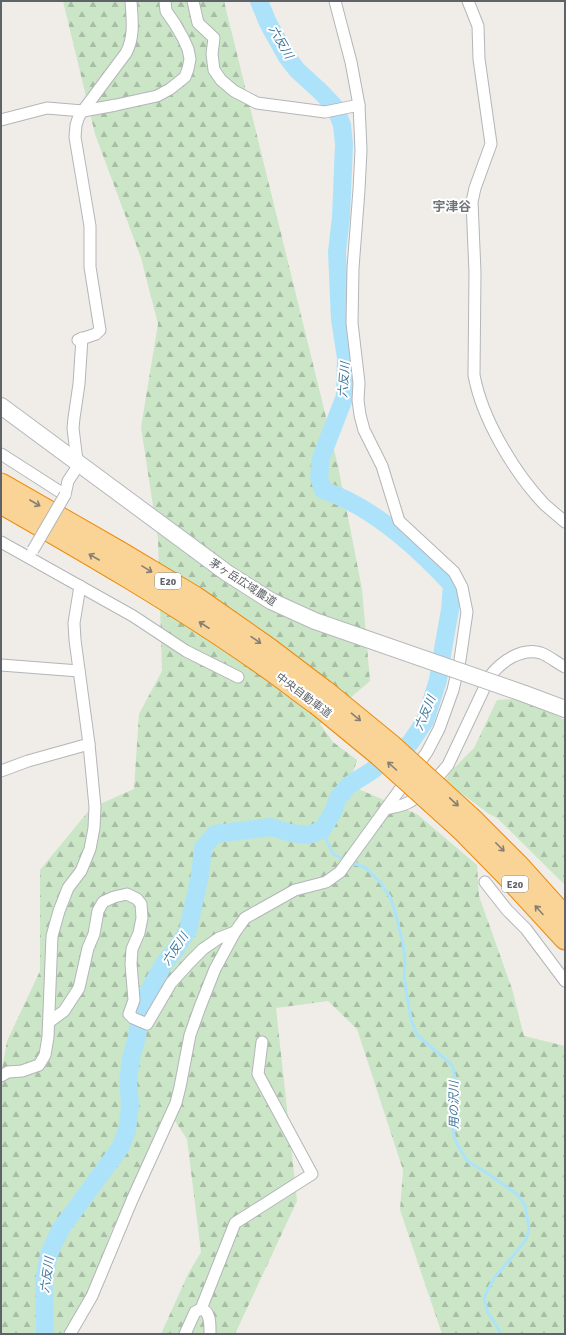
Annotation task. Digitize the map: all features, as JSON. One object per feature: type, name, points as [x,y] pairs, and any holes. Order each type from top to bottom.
[{"type":"highway","name":"中央自動車道","points":[[1,484],[195,597],[268,648],[379,755],[519,866],[565,917]]},
{"type":"highway","name":"中央自動車道","points":[[1,503],[110,566],[258,661],[321,698]]},
{"type":"highway","name":"中央自動車道","points":[[467,824],[508,876],[565,939]]},
{"type":"street","points":[[31,554],[65,495],[68,481],[78,462],[74,418],[79,384],[80,339],[96,334],[100,330],[90,267],[90,226],[75,138],[76,125],[79,116],[130,46],[132,35],[131,1]]},
{"type":"street","points":[[1,120],[47,108],[83,111],[116,105],[157,96],[170,89],[185,77],[190,59],[188,49],[175,24],[166,11],[165,1]]},
{"type":"street","points":[[193,1],[198,23],[214,38],[212,54],[214,70],[221,80],[234,91],[257,103],[325,112],[359,105]]},
{"type":"street","points":[[70,1334],[92,1296],[132,1200],[176,1103],[190,1034],[216,969],[235,932],[245,918],[254,912],[295,890],[326,882],[340,872],[345,866],[427,752],[439,729],[453,690],[460,660],[467,612],[462,586],[454,572],[399,521],[382,466],[364,430],[360,415],[358,400],[359,383],[352,323],[353,268],[361,150],[359,105],[351,62],[335,1]]},
{"type":"street","points":[[468,1],[478,26],[479,59],[491,144],[475,188],[472,202],[475,272],[474,375],[477,391],[485,414],[504,448],[524,479],[544,504],[565,522]]},
{"type":"street","name":"茅ヶ岳広域農道","points":[[1,406],[227,573],[271,602],[315,621],[565,709]]},
{"type":"street","points":[[1,454],[65,495]]},
{"type":"street","points":[[1,542],[31,554],[80,586],[133,616],[186,651],[238,677]]},
{"type":"street","points":[[1,1076],[8,1072],[22,1071],[39,1065],[45,1055],[49,1022],[52,936],[59,911],[68,888],[81,870],[90,849],[94,828],[94,807],[89,744],[74,640],[74,623],[80,586]]},
{"type":"street","points":[[386,809],[401,806],[411,801],[448,765],[490,676],[500,664],[514,656],[527,653],[540,653],[565,667]]},
{"type":"street","points":[[1,665],[79,671]]},
{"type":"street","points":[[1,770],[89,744]]},
{"type":"street","points":[[485,882],[507,910],[526,929],[564,977]]},
{"type":"street","points":[[49,1022],[64,1011],[79,988],[88,948],[94,934],[98,911],[103,902],[114,897],[127,894],[137,899],[141,904],[142,918],[139,934],[132,949],[131,964],[134,1000],[129,1014],[133,1018],[147,1024],[171,983],[199,953],[219,938],[235,932]]},
{"type":"street","points":[[185,1334],[195,1312],[201,1309],[235,1223],[312,1174],[258,1074],[262,1042]]},
{"type":"street","points":[[201,1309],[206,1310],[208,1314],[210,1334]]},
{"type":"green space","points":[[63,1],[224,1],[338,466],[362,589],[370,681],[320,724],[333,742],[357,760],[349,785],[417,814],[477,865],[479,896],[512,989],[524,1036],[565,1046],[565,1334],[442,1334],[400,1210],[403,1170],[357,1029],[328,1001],[276,1008],[297,1201],[235,1334],[161,1334],[188,1274],[201,1252],[187,1139],[171,1115],[112,1230],[74,1334],[1,1334],[1,1075],[7,1041],[40,971],[40,870],[91,808],[134,789],[139,714],[162,671],[158,539],[141,427],[158,324],[141,258],[95,134]]},
{"type":"green space","points":[[514,699],[548,711],[565,720],[565,885],[497,818],[489,814],[445,781],[451,771],[474,748],[497,700]]},
{"type":"waterway","name":"六反川","points":[[45,1334],[44,1282],[49,1254],[60,1230],[120,1148],[127,1131],[130,1105],[128,1081],[131,1058],[137,1037],[142,1006],[165,962],[176,949],[188,930],[200,875],[203,848],[215,834],[271,827],[291,833],[308,835],[322,830],[333,812],[338,798],[349,785],[370,772],[410,743],[425,721],[438,680],[450,610],[452,585],[439,571],[409,543],[376,517],[359,506],[323,490],[319,477],[321,458],[345,396],[346,358],[340,319],[337,252],[341,217],[344,144],[342,125],[335,107],[297,70],[287,57],[268,23],[259,1]]},
{"type":"waterway","name":"用の沢川","points":[[322,830],[333,854],[346,860]]},
{"type":"waterway","name":"用の沢川","points":[[351,862],[366,868],[380,882],[390,897],[403,944],[405,962],[404,978],[411,1019],[417,1035],[452,1065],[457,1086],[452,1122],[455,1140],[467,1161],[517,1194],[525,1205],[529,1228],[526,1240],[495,1277],[484,1299],[488,1313],[501,1334]]},
{"type":"district","name":"宇津谷","points":[[452,206]]}]
